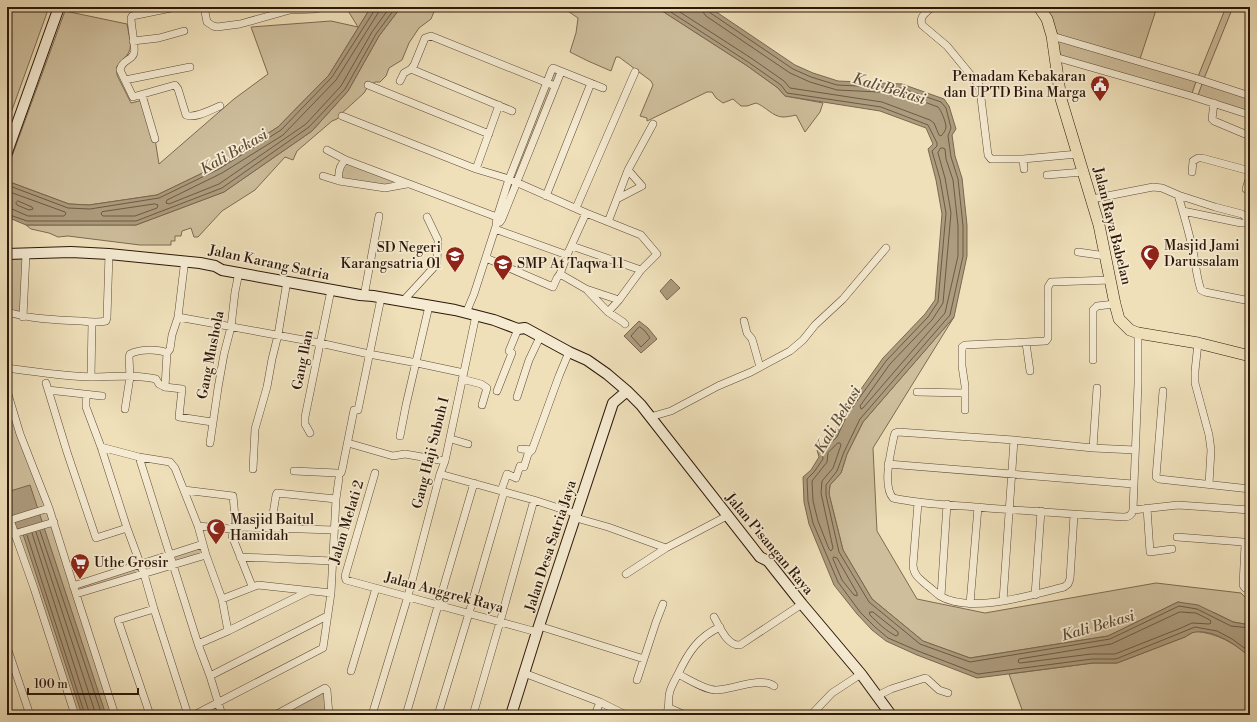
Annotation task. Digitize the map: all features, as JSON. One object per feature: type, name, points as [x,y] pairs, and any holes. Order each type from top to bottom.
[{"type":"main road","name":"Jalan Raya Babelan","points":[[1039,7],[1046,19],[1052,36],[1061,99],[1092,198],[1106,256],[1115,304],[1120,319],[1130,330],[1138,333],[1198,343],[1250,356]]},
{"type":"street","points":[[8,150],[59,7]]},
{"type":"street","points":[[176,7],[132,16],[131,20],[135,51],[133,56],[124,62],[120,67],[120,70],[133,97],[175,85],[178,89],[186,115],[188,117],[220,106]]},
{"type":"street","points":[[205,7],[207,22],[217,27],[240,24],[290,10],[317,9],[320,7]]},
{"type":"street","points":[[932,7],[922,17],[922,25],[948,46],[979,85],[988,155],[991,159],[1023,159],[1078,154]]},
{"type":"street","points":[[133,41],[158,38],[184,31]]},
{"type":"street","points":[[400,80],[404,73],[411,69],[414,65],[425,38],[431,36],[554,86]]},
{"type":"street","points":[[1052,36],[1195,78],[1250,96]]},
{"type":"street","points":[[1055,57],[1214,103],[1250,115]]},
{"type":"street","points":[[125,80],[190,67]]},
{"type":"street","points":[[513,181],[546,82],[553,68],[603,88]]},
{"type":"street","points":[[411,69],[512,111]]},
{"type":"street","points":[[513,181],[561,72]]},
{"type":"street","points":[[576,208],[635,72]]},
{"type":"street","points":[[546,196],[591,83]]},
{"type":"street","points":[[368,85],[489,134]]},
{"type":"street","points":[[142,95],[155,139]]},
{"type":"street","points":[[1214,103],[1212,118],[1214,121],[1245,134]]},
{"type":"street","points":[[476,169],[500,105]]},
{"type":"street","points":[[342,116],[476,169],[513,181],[641,235],[656,254],[641,270],[619,300],[608,312]]},
{"type":"street","points":[[608,222],[628,170],[653,124]]},
{"type":"street","points":[[327,150],[346,160],[499,218]]},
{"type":"street","points":[[1192,172],[1193,161],[1198,158],[1250,171]]},
{"type":"street","points":[[1023,159],[1024,169]]},
{"type":"street","points":[[339,181],[338,176],[340,167],[342,162],[346,160]]},
{"type":"street","points":[[617,199],[642,186],[628,170]]},
{"type":"street","points":[[1047,175],[1083,172]]},
{"type":"street","points":[[323,176],[339,181],[385,188],[408,184]]},
{"type":"street","points":[[1246,189],[1250,176]]},
{"type":"street","name":"Gang Haji Subuh I","points":[[372,715],[408,596],[440,474],[445,461],[463,376],[474,294],[495,228],[513,181]]},
{"type":"street","points":[[1092,198],[1153,187],[1162,188],[1178,195],[1242,214],[1250,222]]},
{"type":"street","points":[[1178,195],[1201,290],[1250,301]]},
{"type":"street","points":[[1213,218],[1215,207]]},
{"type":"street","points":[[1183,211],[1241,223],[1250,222]]},
{"type":"street","points":[[486,258],[553,286],[556,278],[560,274],[567,254],[586,213]]},
{"type":"street","points":[[364,296],[379,216]]},
{"type":"street","points":[[403,301],[436,265],[438,240],[427,217]]},
{"type":"street","points":[[495,228],[567,254]]},
{"type":"street","points":[[572,246],[641,270]]},
{"type":"street","points":[[650,417],[671,411],[718,386],[751,372],[790,350],[803,340],[815,325],[843,299],[886,248]]},
{"type":"street","name":"Jalan Karang Satria","points":[[7,254],[71,252],[186,261],[215,266],[222,270],[471,314],[494,320],[518,329],[525,328],[587,360],[627,391]]},
{"type":"street","points":[[1078,252],[1106,256]]},
{"type":"street","points":[[23,317],[26,254]]},
{"type":"street","points":[[7,312],[23,317],[92,322],[106,321],[109,254]]},
{"type":"street","points":[[165,386],[167,353],[170,349],[172,335],[178,317],[186,261]]},
{"type":"street","name":"Gang Mushola","points":[[210,443],[212,422],[224,354],[231,327],[235,292],[240,272]]},
{"type":"street","points":[[560,274],[586,289],[619,300]]},
{"type":"street","points":[[965,410],[965,393],[961,354],[962,347],[1046,341],[1048,338],[1048,287],[1051,282],[1111,280]]},
{"type":"street","name":"Gang Ilan","points":[[253,469],[255,429],[267,387],[278,335],[286,281]]},
{"type":"street","points":[[586,289],[608,312],[625,324]]},
{"type":"street","name":"Gang Ilan","points":[[310,433],[305,424],[305,416],[330,290]]},
{"type":"street","points":[[294,471],[341,472],[354,410],[358,410],[381,298]]},
{"type":"street","points":[[1093,360],[1093,310],[1097,306],[1115,304]]},
{"type":"street","points":[[400,436],[430,306]]},
{"type":"street","points":[[178,317],[320,343],[416,363],[463,376],[487,388],[482,405]]},
{"type":"street","points":[[91,377],[92,322]]},
{"type":"street","points":[[744,322],[747,333],[752,339],[760,367]]},
{"type":"street","points":[[497,391],[512,353],[509,351],[518,329]]},
{"type":"street","points":[[1135,450],[896,432],[888,464],[889,486],[893,498],[918,503],[1124,518],[1131,515],[1133,510],[1138,384],[1138,333]]},
{"type":"street","points":[[517,397],[529,360],[540,337]]},
{"type":"street","points":[[1026,342],[1030,371]]},
{"type":"street","points":[[1198,343],[1195,383],[1209,435],[1211,450],[1209,484]]},
{"type":"street","points":[[125,409],[130,377],[130,354],[134,352],[160,350],[167,353]]},
{"type":"street","points":[[438,715],[470,613],[506,476],[507,474],[516,478],[520,466],[524,467],[528,454],[532,450],[569,352]]},
{"type":"street","points":[[7,368],[43,374],[91,377],[142,377],[156,379],[158,384],[182,389],[180,417],[212,422]]},
{"type":"street","points":[[86,407],[99,396],[86,395],[47,386],[96,538]]},
{"type":"street","points":[[1093,448],[1097,388]]},
{"type":"street","points":[[7,391],[20,434],[54,522],[115,715]]},
{"type":"street","name":"Jalan Pisangan Raya","points":[[627,391],[650,417],[760,557],[768,561],[860,674],[890,715]]},
{"type":"street","name":"Jalan Desa Satria Jaya","points":[[511,715],[613,403],[627,391]]},
{"type":"street","points":[[1164,391],[1156,477],[1159,479],[1250,489]]},
{"type":"street","points":[[917,392],[965,393]]},
{"type":"street","points":[[86,395],[86,407],[144,574],[188,715]]},
{"type":"street","points":[[450,439],[468,444]]},
{"type":"street","points":[[1003,601],[1014,440]]},
{"type":"street","points":[[348,443],[393,456],[405,454],[445,461]]},
{"type":"street","points":[[101,447],[139,457],[170,462],[175,468],[198,526],[206,555],[222,599],[228,631]]},
{"type":"street","points":[[521,450],[532,450]]},
{"type":"street","points":[[139,457],[222,715]]},
{"type":"street","points":[[888,464],[1133,484]]},
{"type":"street","name":"Jalan Melati 2","points":[[345,579],[375,473]]},
{"type":"street","points":[[440,474],[534,500],[666,548]]},
{"type":"street","points":[[194,715],[323,648],[331,593],[336,499],[339,478]]},
{"type":"street","points":[[406,715],[474,483]]},
{"type":"street","points":[[184,490],[233,496],[236,527],[232,536],[252,586]]},
{"type":"street","points":[[271,527],[277,493],[336,499]]},
{"type":"street","points":[[473,715],[534,500]]},
{"type":"street","points":[[918,503],[913,568],[919,578],[941,596],[970,604],[1003,601],[1035,595],[1064,587],[1069,582],[1074,515]]},
{"type":"street","points":[[941,596],[947,504]]},
{"type":"street","points":[[1133,510],[1178,505],[1250,510]]},
{"type":"street","points":[[970,604],[978,507]]},
{"type":"street","points":[[49,508],[8,520],[15,533],[75,715]]},
{"type":"street","points":[[1147,508],[1150,552],[1172,550]]},
{"type":"street","points":[[1035,595],[1041,511]]},
{"type":"street","points":[[626,574],[666,548],[727,516]]},
{"type":"street","points":[[7,536],[54,522]]},
{"type":"street","points":[[198,526],[231,529],[236,527],[271,527],[334,530]]},
{"type":"street","points":[[89,542],[96,538],[127,528]]},
{"type":"street","points":[[1177,537],[1241,541],[1244,543],[1247,557],[1242,585],[1245,588],[1250,589]]},
{"type":"street","points":[[73,586],[203,544]]},
{"type":"street","points":[[76,594],[206,555]]},
{"type":"street","points":[[240,557],[332,561]]},
{"type":"street","points":[[100,577],[101,586]]},
{"type":"street","name":"Jalan Anggrek Raya","points":[[345,579],[347,581],[408,596],[500,622],[538,629],[644,659]]},
{"type":"street","points":[[222,599],[252,586],[258,585],[331,593]]},
{"type":"street","points":[[351,671],[376,588]]},
{"type":"street","points":[[198,644],[228,631],[308,591]]},
{"type":"street","points":[[637,680],[663,604]]},
{"type":"street","points":[[714,617],[732,644],[740,645],[802,604]]},
{"type":"street","points":[[150,715],[118,620],[154,609]]},
{"type":"street","points":[[210,676],[327,616]]},
{"type":"street","points":[[685,715],[668,712],[669,692],[684,661],[698,641],[709,632],[720,627]]},
{"type":"street","points":[[7,647],[30,715]]},
{"type":"street","points":[[524,673],[600,702],[626,715]]},
{"type":"street","points":[[678,674],[711,690],[721,690],[764,682],[774,686]]},
{"type":"street","points":[[811,715],[832,693],[860,674]]},
{"type":"street","points":[[877,696],[891,689],[925,678],[939,690],[948,693]]},
{"type":"street","points":[[275,715],[325,688],[327,690],[329,715]]},
{"type":"street","points":[[595,715],[600,702]]},
{"type":"shaded area","points":[[7,7],[49,7],[7,124]]},
{"type":"shaded area","points":[[348,7],[371,7],[329,75],[278,127],[217,166],[157,195],[89,205],[69,204],[7,181],[7,170],[65,11],[127,24],[130,47],[127,56],[117,66],[117,75],[131,103],[143,100],[155,139],[159,164],[234,99],[268,74],[251,27],[331,21],[358,27],[347,9]]},
{"type":"shaded area","points":[[401,7],[436,7],[431,19],[419,28],[409,43],[402,60],[389,68],[386,76],[380,82],[375,82],[367,88],[364,93],[337,119],[332,121],[297,151],[293,160],[285,157],[255,190],[222,211],[198,237],[194,237],[191,228],[182,231],[181,236],[175,236],[175,241],[171,241],[171,245],[140,245],[68,236],[58,237],[49,233],[31,229],[26,225],[136,225],[224,192],[312,131],[348,91],[379,36]]},
{"type":"shaded area","points":[[562,7],[656,7],[746,65],[778,88],[785,96],[823,103],[820,112],[805,132],[796,115],[779,117],[756,103],[741,106],[733,99],[723,103],[716,98],[712,92],[707,92],[647,121],[647,118],[640,116],[653,85],[651,81],[619,57],[616,57],[611,71],[570,52],[576,33],[578,18]]},
{"type":"shaded area","points":[[1039,7],[1157,7],[1139,62],[1197,79],[1191,96],[1055,57]]},
{"type":"shaded area","points":[[1226,7],[1233,7],[1203,81],[1197,79]]},
{"type":"shaded area","points":[[552,69],[561,72],[516,183],[509,179]]},
{"type":"shaded area","points":[[1203,81],[1250,96],[1250,115],[1197,98]]},
{"type":"shaded area","points":[[342,162],[408,184],[385,188],[339,181]]},
{"type":"shaded area","points":[[7,254],[26,254],[23,317],[7,312]]},
{"type":"shaded area","points":[[954,317],[873,448],[877,531],[917,599],[985,613],[1156,583],[1241,593],[1250,602],[1250,625],[1233,622],[1215,613],[1178,602],[1108,636],[970,658],[923,641],[872,599],[843,550],[829,494],[830,485],[841,473],[847,454],[863,422]]},
{"type":"shaded area","points":[[7,380],[22,431],[73,585],[203,544],[206,555],[76,594],[115,715],[75,715],[15,533],[7,536]]},
{"type":"shaded area","points":[[1195,631],[1211,634],[1225,640],[1250,657],[1250,715],[1024,715],[1009,674],[1093,663],[1117,663],[1185,637]]},
{"type":"shaded area","points":[[325,688],[329,715],[275,715]]},
{"type":"water","points":[[371,7],[401,7],[379,36],[348,91],[312,131],[224,192],[136,225],[26,225],[7,217],[7,181],[69,204],[89,205],[157,195],[217,166],[278,127],[329,75]]},
{"type":"water","name":"Kali Bekasi","points":[[656,7],[709,7],[795,65],[813,73],[838,81],[902,84],[944,99],[949,106],[956,129],[952,135],[955,156],[962,178],[967,225],[967,256],[954,317],[863,422],[847,454],[841,473],[830,485],[829,494],[843,550],[872,599],[923,641],[970,658],[1108,636],[1178,602],[1198,605],[1233,622],[1250,625],[1250,657],[1225,639],[1211,633],[1196,632],[1117,663],[1093,663],[977,678],[917,655],[886,641],[872,630],[857,614],[834,585],[809,524],[804,502],[803,477],[811,470],[819,457],[817,450],[833,435],[844,413],[883,358],[925,314],[935,300],[942,214],[936,180],[928,149],[933,144],[926,128],[880,111],[785,96],[778,88],[746,65]]},
{"type":"water","points":[[671,279],[680,288],[667,300],[660,291]]},
{"type":"water","points":[[639,321],[648,328],[657,339],[641,353],[624,336]]},
{"type":"water","points":[[30,485],[106,715],[82,715],[21,528],[7,533],[7,524],[10,520],[7,510],[7,492]]},
{"type":"place","name":"Pemadam Kebakaran dan UPTD Bina Marga","points":[[1100,102]]},
{"type":"place","name":"Masjid Jami Darussalam","points":[[1150,271]]},
{"type":"place","name":"SD Negeri Karangsatria 01","points":[[455,273]]},
{"type":"place","name":"SMP At Taqwa 11","points":[[503,281]]},
{"type":"place","name":"Masjid Baitul Hamidah","points":[[216,545]]},
{"type":"place","name":"Uthe Grosir","points":[[80,580]]}]
